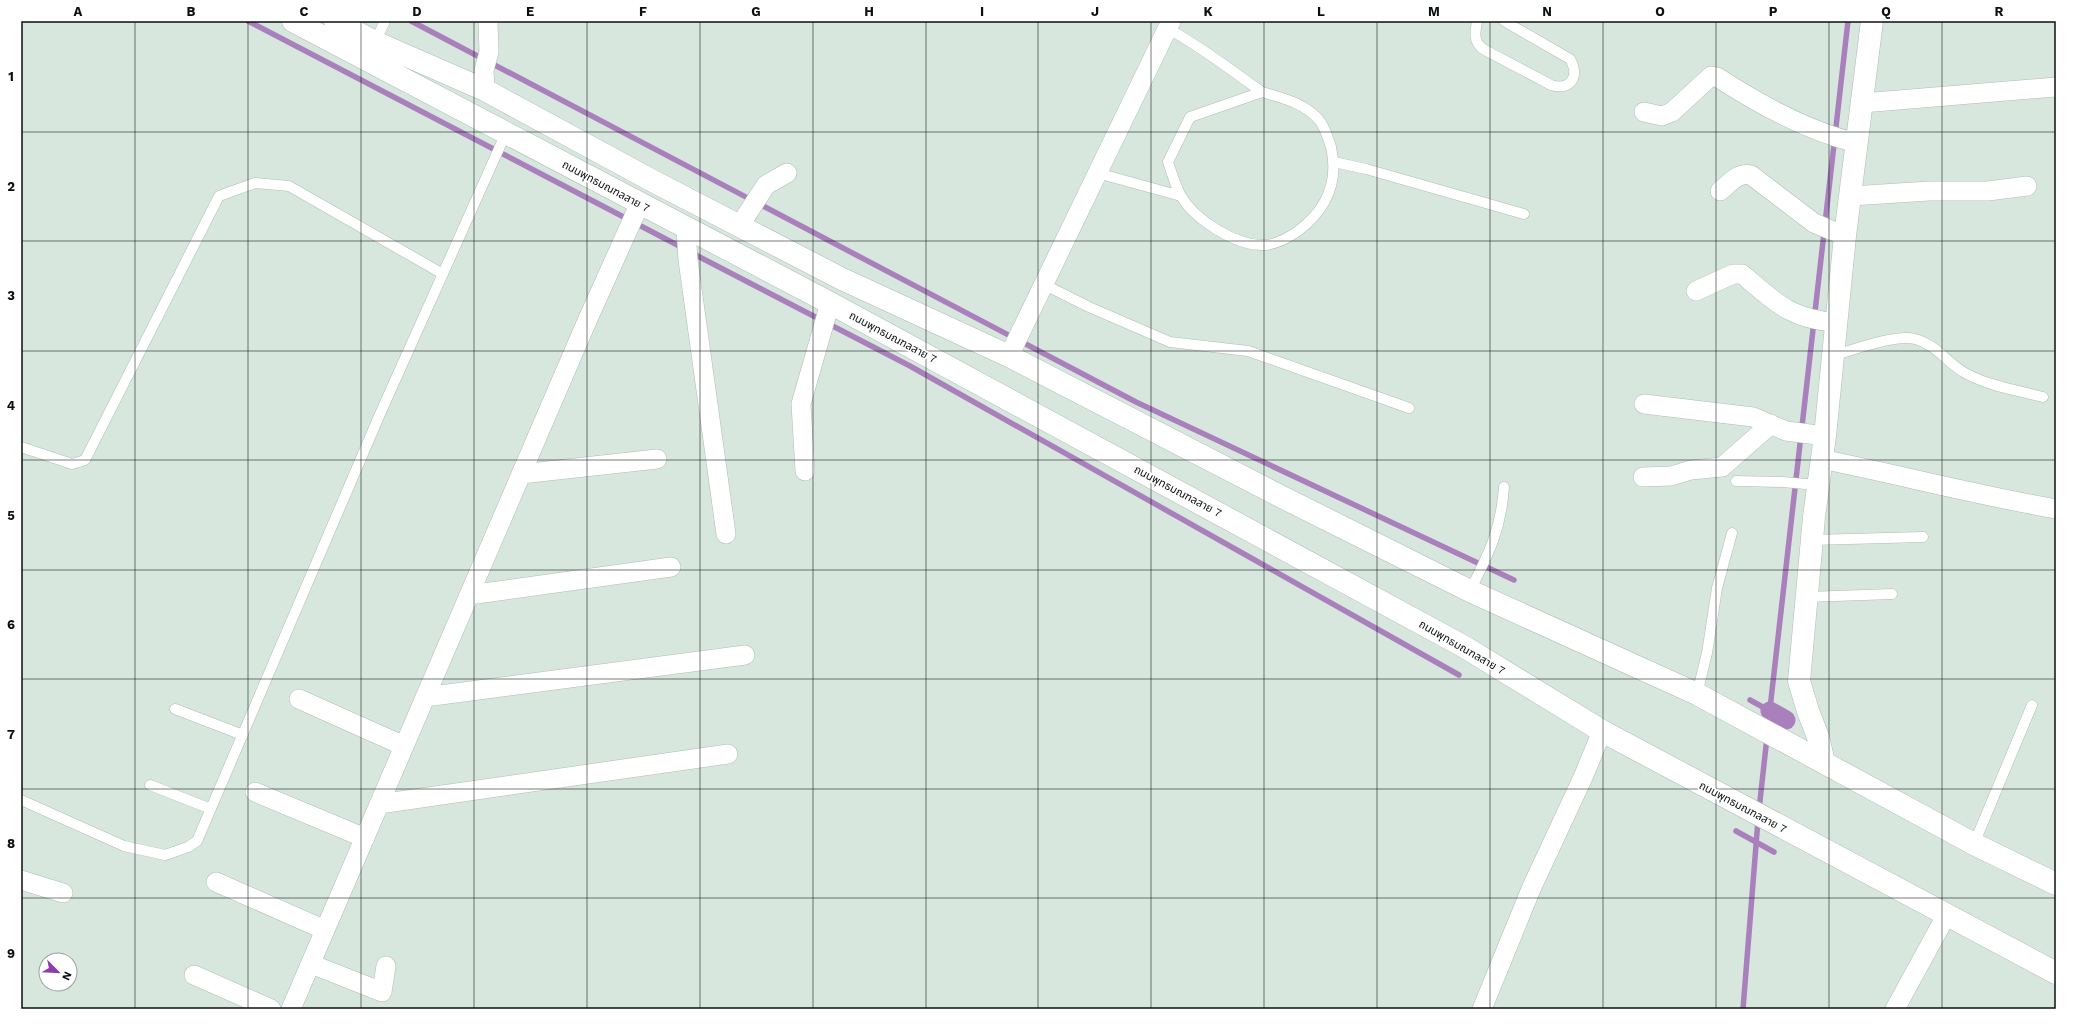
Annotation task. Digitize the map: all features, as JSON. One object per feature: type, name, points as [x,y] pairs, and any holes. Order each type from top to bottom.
[{"type":"main road","name":"ถนนพุทธมณฑลสาย 7","points":[[293,21],[639,206],[686,234],[829,306],[1463,646],[1602,731],[2056,973]]},
{"type":"main road","points":[[335,21],[381,29],[485,80],[651,180],[746,217],[840,278],[1011,353],[1282,497],[1470,591],[1697,694],[1745,718],[1974,844],[2056,884]]},
{"type":"main road","points":[[1824,762],[1818,736],[1808,711],[1799,680],[1812,540],[1809,485],[1821,459],[1818,435],[1832,356],[1829,230],[1850,196],[1851,141],[1862,104],[1872,21]]},
{"type":"street","points":[[485,80],[489,52],[488,21]]},
{"type":"street","points":[[1011,353],[1169,24]]},
{"type":"street","points":[[1644,112],[1662,116],[1672,112],[1711,76],[1717,77],[1766,107],[1824,133],[1851,141]]},
{"type":"street","points":[[1862,104],[2056,87]]},
{"type":"street","points":[[746,217],[766,185],[787,173]]},
{"type":"street","points":[[1720,191],[1737,176],[1745,174],[1751,175],[1829,230]]},
{"type":"street","points":[[1850,196],[1929,191],[1988,191],[2027,186]]},
{"type":"street","points":[[291,1009],[521,474],[639,206]]},
{"type":"street","points":[[686,234],[726,534]]},
{"type":"street","points":[[1696,291],[1733,274],[1742,274],[1783,309],[1800,316],[1830,322]]},
{"type":"street","points":[[806,471],[800,404],[829,306]]},
{"type":"street","points":[[1644,404],[1753,417],[1778,427],[1818,435]]},
{"type":"street","points":[[1643,477],[1671,476],[1691,470],[1722,467],[1778,427]]},
{"type":"street","points":[[521,474],[657,459]]},
{"type":"street","points":[[1821,459],[1981,495],[2056,509]]},
{"type":"street","points":[[469,595],[671,567]]},
{"type":"street","points":[[425,697],[745,655]]},
{"type":"street","points":[[299,699],[404,746]]},
{"type":"street","points":[[1482,1009],[1531,889],[1584,775],[1602,731]]},
{"type":"street","points":[[379,804],[728,754]]},
{"type":"street","points":[[255,792],[365,838]]},
{"type":"street","points":[[21,880],[63,892]]},
{"type":"street","points":[[216,882],[325,930]]},
{"type":"street","points":[[1895,1009],[1947,914]]},
{"type":"street","points":[[310,964],[382,992],[386,966]]},
{"type":"street","points":[[194,975],[271,1009]]},
{"type":"lane","points":[[1477,21],[1474,36],[1477,44],[1483,50],[1552,85],[1560,88],[1570,84],[1575,75],[1574,67],[1570,59],[1504,21]]},
{"type":"lane","points":[[1169,24],[1204,52],[1262,92],[1297,103],[1319,120],[1328,136],[1334,162],[1332,184],[1322,208],[1310,222],[1286,240],[1265,245],[1238,241],[1218,230],[1194,212],[1181,196],[1168,162],[1190,117],[1262,92]]},
{"type":"lane","points":[[21,800],[124,846],[165,855],[188,847],[197,841],[443,274],[505,135]]},
{"type":"lane","points":[[1334,162],[1366,169],[1524,214]]},
{"type":"lane","points":[[1097,173],[1181,196]]},
{"type":"lane","points":[[21,447],[72,464],[85,460],[219,196],[255,183],[289,186],[443,274]]},
{"type":"lane","points":[[1043,284],[1089,307],[1170,342],[1183,345],[1248,351],[1409,408]]},
{"type":"lane","points":[[1832,356],[1901,338],[1915,339],[1931,345],[1963,372],[1983,383],[2043,397]]},
{"type":"lane","points":[[1736,481],[1782,482],[1809,485]]},
{"type":"lane","points":[[1470,591],[1489,554],[1502,514],[1504,487]]},
{"type":"lane","points":[[1697,694],[1707,653],[1717,588],[1732,533]]},
{"type":"lane","points":[[1812,540],[1923,537]]},
{"type":"lane","points":[[1807,597],[1892,594]]},
{"type":"lane","points":[[1974,844],[2032,705]]},
{"type":"lane","points":[[175,710],[243,735]]},
{"type":"lane","points":[[150,785],[211,808]]},
{"type":"waterway","points":[[248,21],[683,248]]},
{"type":"waterway","points":[[411,21],[1136,402],[1514,580]]},
{"type":"waterway","points":[[1768,726],[1848,21]]},
{"type":"waterway","points":[[690,252],[910,366],[1459,675]]},
{"type":"waterway","points":[[1750,700],[1770,711]]},
{"type":"waterway","points":[[1770,711],[1786,720]]},
{"type":"waterway","points":[[1759,810],[1767,737]]},
{"type":"waterway","points":[[1743,1009],[1758,820]]},
{"type":"waterway","points":[[1736,831],[1774,852]]}]
